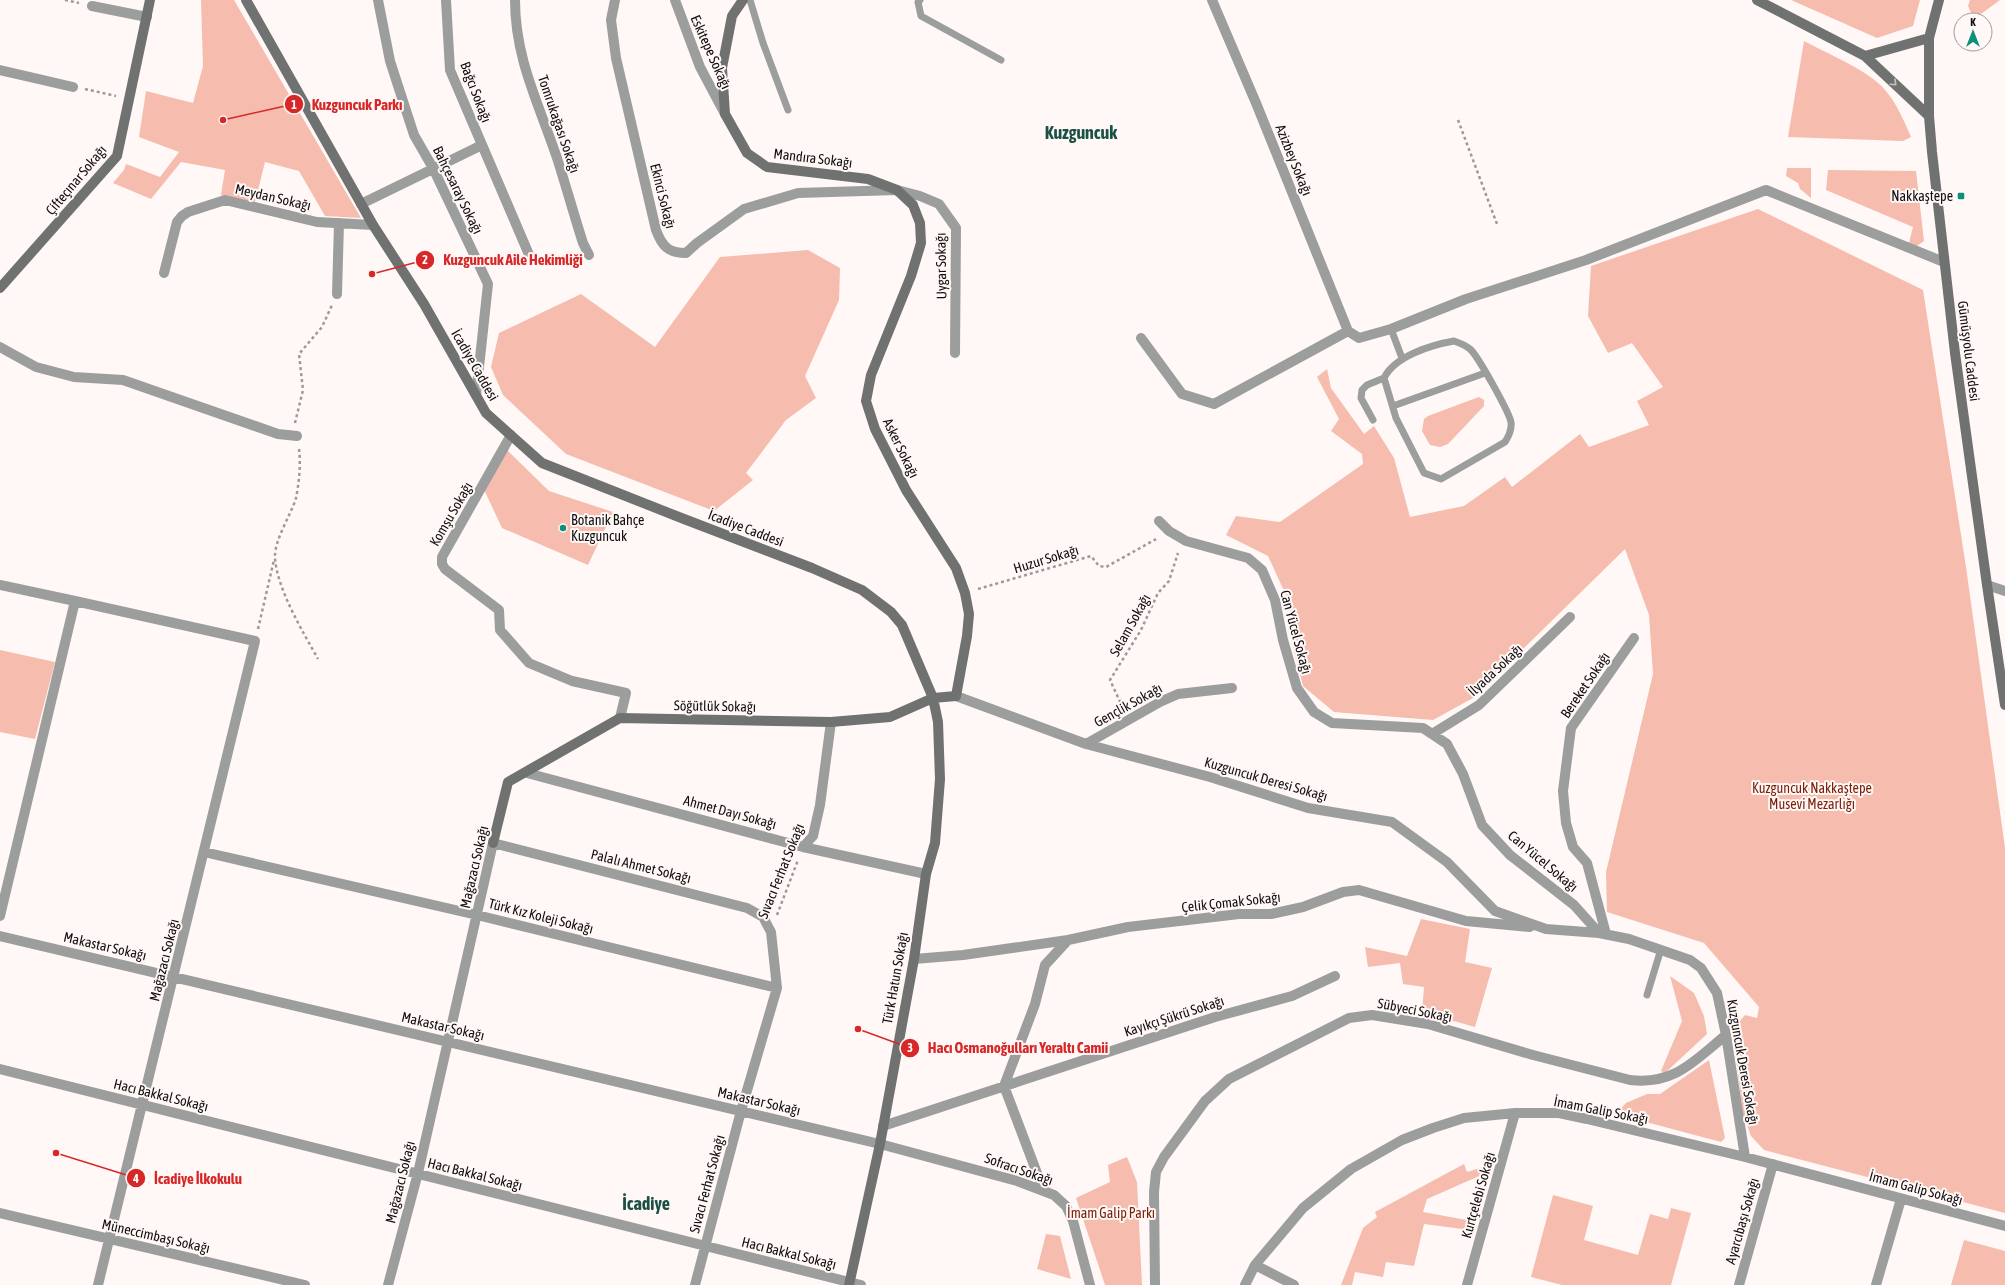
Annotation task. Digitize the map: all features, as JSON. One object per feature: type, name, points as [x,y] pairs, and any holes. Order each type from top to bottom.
[{"type":"street","name":"Çifteçınar Sokağı","points":[[0,288],[118,156],[150,0]]},
{"type":"street","name":"İcadiye Caddesi","points":[[246,0],[373,225],[424,304],[486,414],[542,463],[812,568],[862,590],[891,612],[902,625],[933,698]]},
{"type":"street","name":"Bahçesaray Sokağı","points":[[378,0],[392,68],[414,135],[433,168],[488,284],[476,395]]},
{"type":"street","name":"Bağcı Sokağı","points":[[446,0],[450,70],[530,257]]},
{"type":"street","name":"Tomrukağası Sokağı","points":[[515,0],[515,25],[527,78],[557,158],[583,244],[589,255]]},
{"type":"street","name":"Ekinci Sokağı","points":[[615,0],[611,20],[616,58],[656,230],[661,244],[676,252],[686,252],[744,208],[798,193],[897,190]]},
{"type":"street","name":"Eskitepe Sokağı","points":[[675,0],[700,66],[725,114]]},
{"type":"street","name":"Mandıra Sokağı","points":[[743,0],[732,16],[722,68],[725,114],[748,153],[767,167],[868,179],[897,190]]},
{"type":"street","name":"Azizbey Sokağı","points":[[1212,0],[1256,103],[1348,331]]},
{"type":"street","points":[[1757,0],[1865,56],[1929,116]]},
{"type":"street","name":"Gümüşyolu Caddesi","points":[[1939,0],[1929,38],[1929,116],[1944,262],[1986,585],[2005,705]]},
{"type":"street","points":[[92,6],[147,17]]},
{"type":"street","points":[[1865,56],[1929,38]]},
{"type":"street","points":[[0,70],[73,87]]},
{"type":"street","name":"Bağcı Sokağı","points":[[361,204],[482,145]]},
{"type":"street","name":"Uygar Sokağı","points":[[897,190],[939,204],[956,228],[955,353]]},
{"type":"street","name":"Asker Sokağı","points":[[897,190],[913,205],[920,223],[921,244],[911,276],[871,375],[866,401],[875,430],[906,490],[956,568],[965,593],[969,614],[967,636],[956,696]]},
{"type":"street","points":[[1141,338],[1182,394],[1214,404],[1348,331],[1359,338],[1390,329],[1466,299],[1586,260],[1766,190],[1944,262]]},
{"type":"street","name":"Meydan Sokağı","points":[[164,273],[178,222],[182,216],[206,205],[225,200],[317,222],[373,225]]},
{"type":"street","points":[[337,294],[339,223]]},
{"type":"street","points":[[0,347],[36,367],[74,377],[123,380],[278,434],[297,436]]},
{"type":"street","name":"Komşu Sokağı","points":[[511,436],[442,557],[442,564],[445,569],[499,610],[500,630],[529,663],[572,681],[626,693],[620,718]]},
{"type":"street","name":"Can Yücel Sokağı","points":[[1159,520],[1169,531],[1180,537],[1211,549],[1248,558],[1262,570],[1275,600],[1283,640],[1297,688],[1314,712],[1332,723],[1423,728],[1447,744],[1463,774],[1482,825],[1510,855],[1574,905],[1602,934]]},
{"type":"street","points":[[0,585],[255,641]]},
{"type":"street","points":[[1986,585],[2005,591]]},
{"type":"street","points":[[0,916],[75,601]]},
{"type":"street","name":"İlyada Sokağı","points":[[1432,734],[1479,705],[1570,617]]},
{"type":"street","name":"Bereket Sokağı","points":[[1602,934],[1587,863],[1573,847],[1566,823],[1563,791],[1571,728],[1634,638]]},
{"type":"street","name":"Mağazacı Sokağı","points":[[98,1285],[255,641]]},
{"type":"street","name":"Gençlik Sokağı","points":[[1086,744],[1160,702],[1178,694],[1232,688]]},
{"type":"street","points":[[933,698],[956,696]]},
{"type":"street","name":"Kuzguncuk Deresi Sokağı","points":[[956,696],[1086,744],[1210,777],[1308,808],[1392,822],[1447,862],[1495,911],[1546,929],[1602,934],[1629,939],[1690,960],[1701,968],[1717,993],[1726,1035],[1745,1157]]},
{"type":"street","name":"Söğütlük Sokağı","points":[[620,718],[831,722],[890,717],[933,698]]},
{"type":"street","name":"Türk Hatun Sokağı","points":[[850,1284],[880,1144],[914,959],[926,874],[935,843],[940,779],[938,722],[933,698]]},
{"type":"street","points":[[527,772],[620,718]]},
{"type":"street","name":"Sıvacı Ferhat Sokağı","points":[[803,847],[813,836],[820,805],[831,722]]},
{"type":"street","name":"Mağazacı Sokağı","points":[[388,1285],[418,1173],[508,782],[527,772]]},
{"type":"street","name":"Ahmet Dayı Sokağı","points":[[527,772],[803,847],[926,874]]},
{"type":"street","name":"Palalı Ahmet Sokağı","points":[[493,843],[747,908],[763,917],[771,932]]},
{"type":"street","name":"Türk Kız Koleji Sokağı","points":[[204,852],[477,915],[777,988]]},
{"type":"street","name":"Çelik Çomak Sokağı","points":[[914,959],[963,955],[1068,940],[1128,927],[1238,914],[1271,914],[1303,907],[1343,892],[1359,890],[1466,920],[1546,929]]},
{"type":"street","name":"Sıvacı Ferhat Sokağı","points":[[695,1285],[741,1111],[777,988],[771,932]]},
{"type":"street","name":"Makastar Sokağı","points":[[0,936],[880,1144]]},
{"type":"street","points":[[1043,1189],[1004,1086],[1035,1004],[1045,964],[1068,940]]},
{"type":"street","name":"Kayıkçı Şükrü Sokağı","points":[[883,1126],[1215,1017],[1292,996],[1335,976]]},
{"type":"street","name":"Sübyeci Sokağı","points":[[1155,1285],[1154,1192],[1156,1172],[1168,1151],[1205,1101],[1229,1079],[1349,1018],[1372,1015],[1428,1024],[1533,1055],[1630,1080],[1647,1082],[1663,1079],[1678,1072],[1726,1035]]},
{"type":"street","name":"Hacı Bakkal Sokağı","points":[[0,1069],[418,1173],[850,1284],[860,1285]]},
{"type":"street","name":"İmam Galip Sokağı","points":[[1245,1285],[1255,1265],[1303,1208],[1351,1169],[1402,1140],[1433,1128],[1464,1118],[1515,1113],[1559,1114],[1580,1118],[1773,1164],[2005,1226]]},
{"type":"street","name":"Kurtçelebi Sokağı","points":[[1467,1285],[1515,1113]]},
{"type":"street","name":"Sofracı Sokağı","points":[[880,1144],[1017,1181],[1043,1189],[1054,1195],[1066,1206],[1073,1221],[1090,1285]]},
{"type":"street","name":"Ayarcıbaşı Sokağı","points":[[1739,1285],[1773,1164]]},
{"type":"street","points":[[1876,1285],[1901,1199]]},
{"type":"street","name":"Müneccimbaşı Sokağı","points":[[0,1213],[305,1285]]},
{"type":"street","points":[[1255,1265],[1294,1285]]},
{"type":"lane","points":[[750,0],[763,43],[788,110]]},
{"type":"lane","points":[[920,0],[918,2],[921,16],[1001,60]]},
{"type":"lane","points":[[1390,329],[1402,358]]},
{"type":"lane","points":[[1373,420],[1361,398],[1362,390],[1368,385],[1384,378],[1387,372],[1402,358],[1443,343],[1454,341],[1462,343],[1471,350],[1505,407],[1511,422],[1511,434],[1505,442],[1440,479],[1424,473],[1400,425],[1384,378]]},
{"type":"lane","points":[[1393,406],[1485,373]]},
{"type":"lane","points":[[1647,995],[1661,950]]},
{"type":"path","points":[[73,87],[130,100]]},
{"type":"path","points":[[1458,120],[1497,224]]},
{"type":"path","points":[[255,641],[281,533],[296,498],[300,459],[295,422],[303,390],[299,354],[322,327],[337,294]]},
{"type":"path","name":"Huzur Sokağı","points":[[965,593],[1091,556],[1099,566],[1106,567],[1169,531]]},
{"type":"path","name":"Selam Sokağı","points":[[1129,720],[1110,680],[1141,630],[1158,594],[1169,581],[1177,555],[1180,537]]},
{"type":"path","points":[[275,558],[282,587],[301,629],[318,659]]},
{"type":"path","name":"Sıvacı Ferhat Sokağı","points":[[771,932],[803,847]]},
{"type":"green space","points":[[201,0],[234,0],[361,218],[325,216],[299,171],[265,162],[255,202],[221,195],[225,170],[181,162],[151,199],[113,183],[124,170],[126,164],[160,177],[179,152],[139,137],[146,91],[193,103],[203,66]]},
{"type":"green space","points":[[1791,0],[1920,0],[1913,26],[1877,38]]},
{"type":"green space","points":[[1970,0],[2000,0],[1984,12],[1971,12],[1968,6]]},
{"type":"green space","points":[[1804,41],[1851,65],[1883,87],[1893,100],[1911,137],[1903,141],[1788,137]]},
{"type":"green space","points":[[1787,168],[1811,168],[1811,198],[1800,189],[1798,183],[1786,176]]},
{"type":"green space","points":[[1828,170],[1916,171],[1924,241],[1917,246],[1909,243],[1913,227],[1826,190]]},
{"type":"green space","name":"Kuzguncuk Nakkaştepe Musevi Mezarlığı","points":[[1758,209],[1923,290],[1966,567],[2005,848],[2005,1213],[1764,1150],[1751,1136],[1743,1114],[1733,1036],[1739,1022],[1745,1015],[1757,1018],[1759,1007],[1704,943],[1607,912],[1606,872],[1653,674],[1649,615],[1625,549],[1473,698],[1433,720],[1334,712],[1303,686],[1294,651],[1290,604],[1268,556],[1226,535],[1236,516],[1280,522],[1363,464],[1362,454],[1331,431],[1339,419],[1317,377],[1327,369],[1331,388],[1364,434],[1374,426],[1394,458],[1410,517],[1464,506],[1505,477],[1512,487],[1580,434],[1589,447],[1649,425],[1637,401],[1663,387],[1632,343],[1608,353],[1588,316],[1591,266]]},
{"type":"green space","points":[[808,250],[840,268],[839,300],[805,376],[816,398],[786,420],[746,473],[753,480],[714,511],[566,454],[503,395],[491,367],[499,333],[581,294],[655,347],[720,257]]},
{"type":"green space","points":[[1479,397],[1484,400],[1484,406],[1448,444],[1440,447],[1430,445],[1422,431],[1424,419],[1428,416]]},
{"type":"green space","points":[[505,448],[549,491],[613,512],[588,565],[502,528],[480,481]]},
{"type":"green space","points":[[0,650],[55,662],[35,739],[0,732]]},
{"type":"green space","points":[[1421,919],[1470,929],[1465,962],[1492,968],[1475,1027],[1422,1012],[1424,987],[1403,984],[1400,963],[1368,967],[1365,947],[1407,956]]},
{"type":"green space","points":[[1670,976],[1694,993],[1704,1016],[1707,1034],[1665,1073],[1661,1071],[1682,1021]]},
{"type":"green space","points":[[1709,1060],[1725,1138],[1721,1142],[1616,1114],[1626,1103],[1647,1094],[1660,1094]]},
{"type":"green space","name":"İmam Galip Parkı","points":[[1127,1157],[1137,1182],[1142,1285],[1105,1285],[1076,1198],[1110,1182],[1108,1165]]},
{"type":"green space","points":[[1464,1164],[1467,1172],[1486,1166],[1486,1173],[1427,1199],[1423,1212],[1472,1221],[1470,1230],[1424,1224],[1414,1266],[1386,1262],[1383,1277],[1355,1272],[1352,1285],[1341,1285],[1363,1228],[1377,1217],[1375,1212]]},
{"type":"green space","points":[[1553,1195],[1593,1206],[1584,1240],[1638,1255],[1650,1214],[1668,1219],[1671,1208],[1691,1213],[1671,1285],[1562,1285],[1531,1277]]},
{"type":"green space","points":[[1046,1234],[1060,1236],[1071,1279],[1037,1269]]},
{"type":"green space","points":[[1964,1240],[2005,1251],[2005,1285],[1951,1285]]},
{"type":"place","name":"Kuzguncuk Parkı","points":[[223,120]]},
{"type":"place","name":"Nakkaştepe","points":[[1961,196]]},
{"type":"place","name":"Kuzguncuk Aile Hekimliği","points":[[372,274]]},
{"type":"place","name":"Botanik Bahçe Kuzguncuk","points":[[563,528]]},
{"type":"place","name":"Hacı Osmanoğulları Yeraltı Camii","points":[[858,1029]]},
{"type":"place","name":"İcadiye İlkokulu","points":[[56,1153]]},
{"type":"district","name":"Kuzguncuk","points":[[1081,133]]},
{"type":"district","name":"İcadiye","points":[[646,1204]]}]
